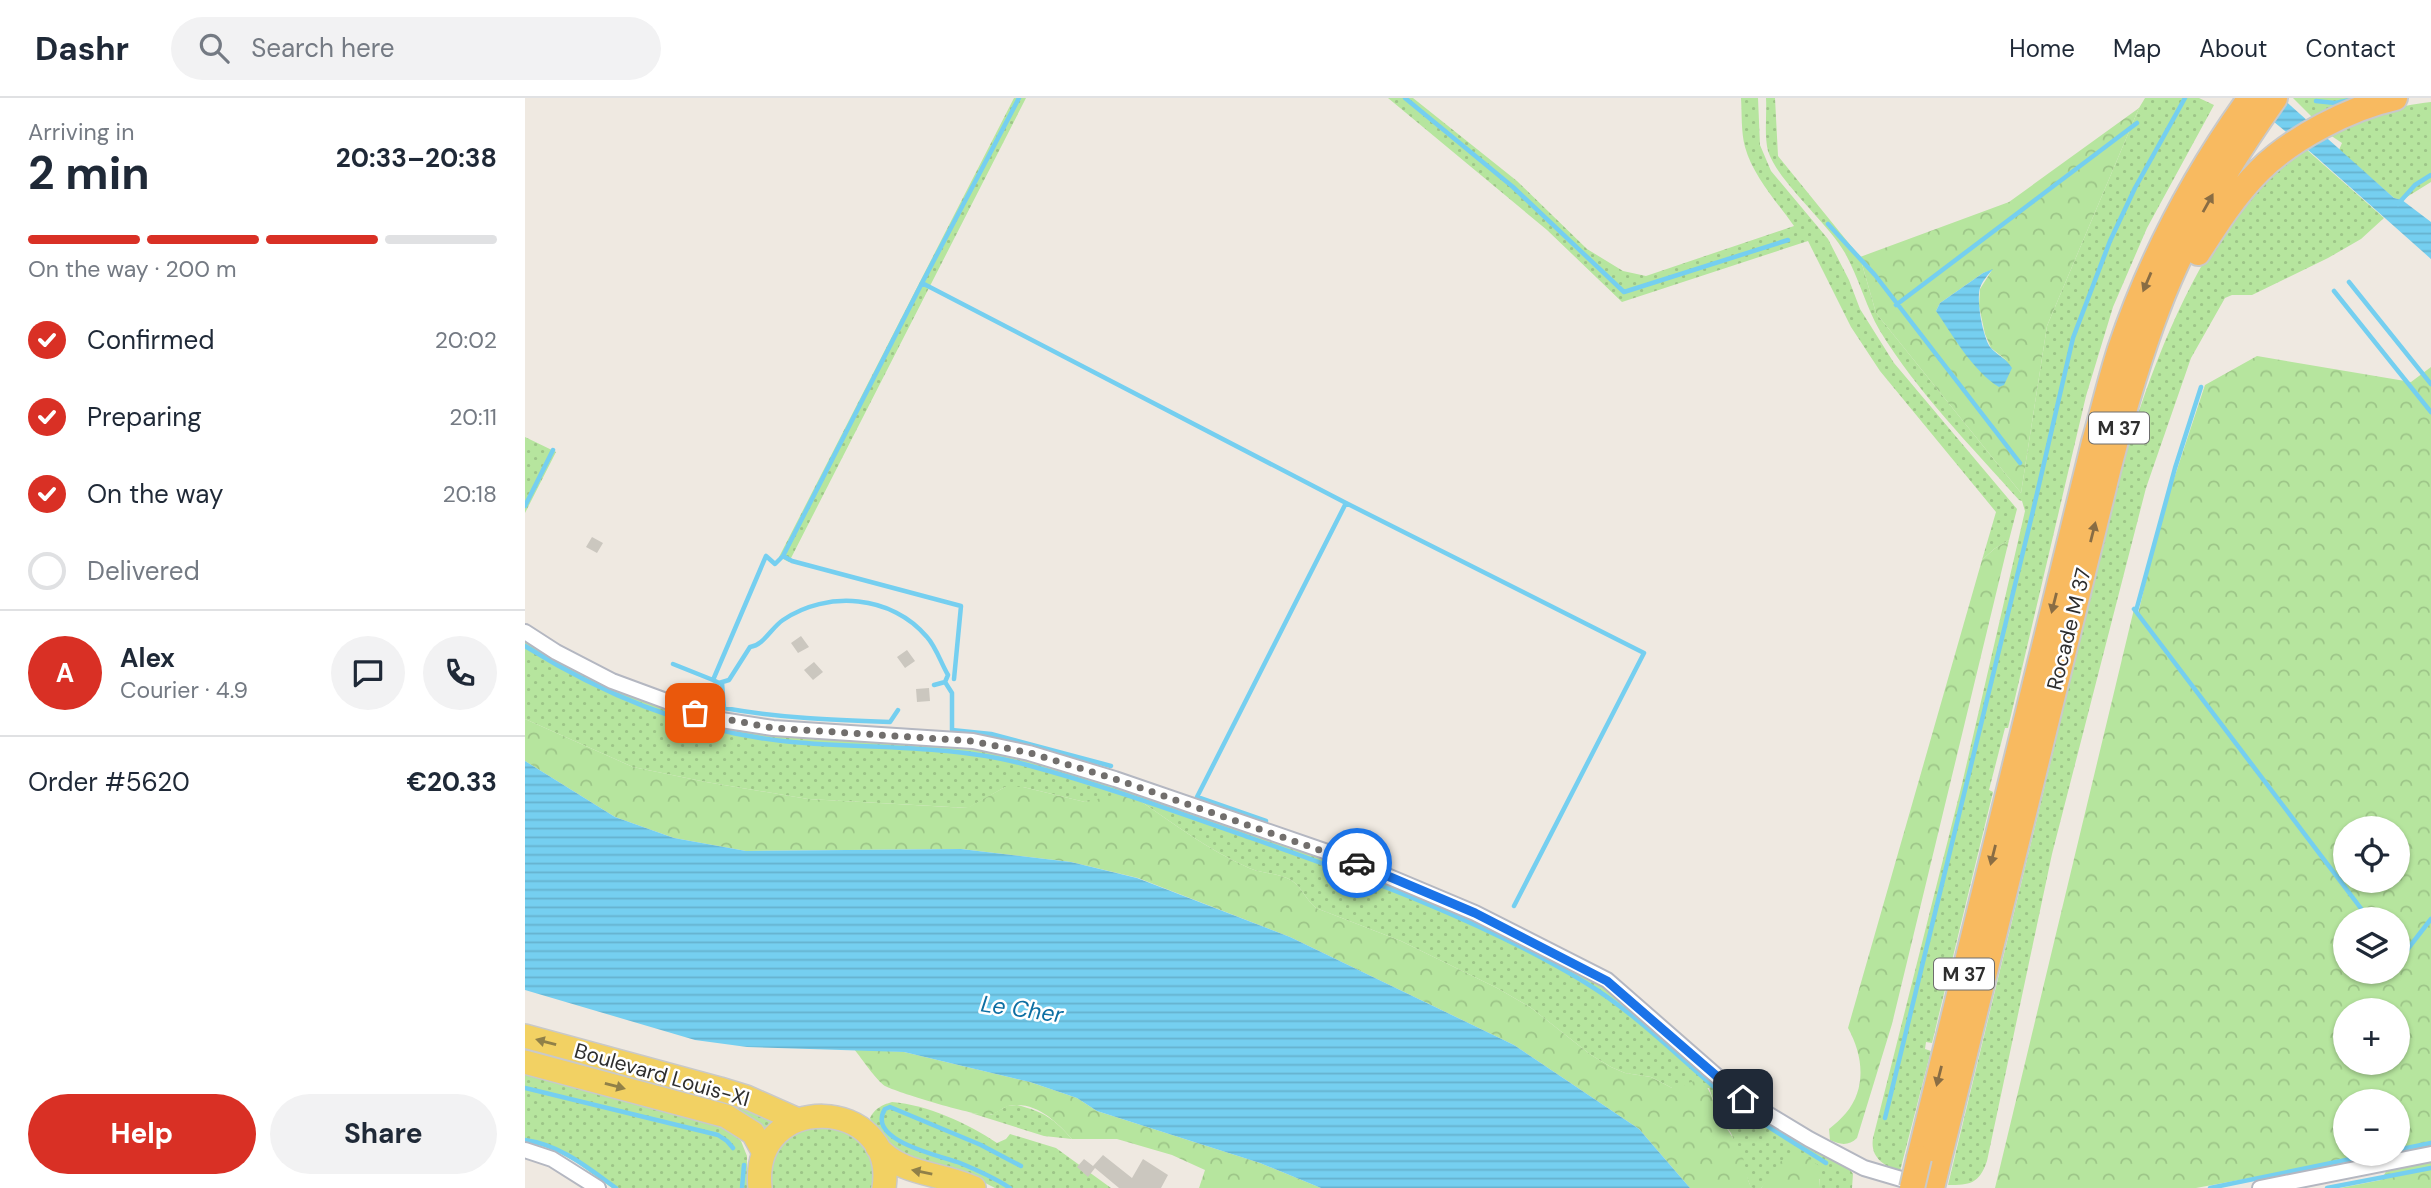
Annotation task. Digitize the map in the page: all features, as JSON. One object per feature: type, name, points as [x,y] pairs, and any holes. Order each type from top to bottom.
[{"type":"highway","name":"Rocade M 37","points":[[1912,1188],[1929,1161],[2031,738],[2094,442],[2120,350],[2154,264],[2234,117],[2250,98]]},
{"type":"highway","name":"Rocade M 37","points":[[2031,738],[2143,350],[2158,307],[2207,204],[2234,117],[2275,98]]},
{"type":"highway","points":[[2158,307],[2184,277],[2229,207],[2257,172],[2274,157],[2322,126],[2373,104],[2395,98]]},
{"type":"highway","name":"Rocade M 37","points":[[1929,1161],[1932,1188]]},
{"type":"main road","name":"Boulevard Louis-XI","points":[[525,1036],[746,1097],[798,1120]]},
{"type":"main road","name":"Boulevard Louis-XI","points":[[525,1062],[726,1116],[753,1133],[764,1153]]},
{"type":"main road","points":[[760,1188],[764,1153],[778,1133],[798,1120],[818,1115],[839,1117],[852,1123],[866,1133],[889,1159],[902,1167],[951,1179],[974,1188]]},
{"type":"main road","points":[[877,1147],[884,1170],[884,1188]]},
{"type":"street","points":[[525,632],[556,652],[612,681],[715,719],[773,728],[972,741],[998,746],[1115,779],[1342,857],[1475,913],[1607,981],[1743,1099],[1852,1163],[1932,1188]]},
{"type":"street","points":[[525,1150],[552,1159],[598,1188]]},
{"type":"street","points":[[2260,1188],[2431,1153]]},
{"type":"green space","points":[[1014,98],[1026,98],[789,562],[779,557]]},
{"type":"green space","points":[[1388,98],[1413,98],[1517,181],[1587,249],[1623,271],[1646,276],[1794,226],[1760,178],[1745,147],[1741,98],[1758,98],[1760,145],[1771,171],[1828,239],[1860,309],[1894,363],[2017,509],[2009,540],[1982,560],[1996,512],[1880,371],[1851,327],[1808,241],[1622,302],[1547,230]]},
{"type":"green space","points":[[1766,98],[1775,98],[1778,156],[1860,257],[1876,313],[2021,493],[2047,326],[2139,108],[2145,98],[2199,98],[2214,105],[2147,228],[2113,307],[2086,396],[2008,728],[2005,728],[1989,790],[1993,792],[1932,1043],[1926,1042],[1925,1049],[1931,1051],[1900,1171],[1879,1160],[1874,1150],[1873,1138],[1962,784],[2025,511],[2022,501],[1946,418],[1895,354],[1875,322],[1845,253],[1773,163],[1767,145]]},
{"type":"green space","points":[[2293,98],[2374,98],[2316,121]]},
{"type":"green space","points":[[2431,102],[2431,182],[2402,200],[2394,198],[2339,150],[2342,143],[2330,135],[2378,112]]},
{"type":"green space","points":[[2139,108],[2047,326],[2021,493],[1876,313],[1860,257],[2009,202]],"holes":[[[1992,270],[1980,289],[1979,306],[1985,334],[1991,348],[2009,362],[1936,311],[1940,303],[1983,273]]]},
{"type":"green space","points":[[2307,150],[2384,218],[2361,239],[2328,258],[2252,295],[2232,295],[2225,298],[2191,358],[2146,488],[2052,854],[1987,1161],[1981,1174],[1973,1182],[1948,1185],[2101,546],[2142,401],[2169,332],[2201,267],[2239,207],[2262,183]]},
{"type":"green space","points":[[2257,356],[2411,382],[2431,367],[2431,1188],[2340,1188],[2381,1180],[2389,1166],[2410,1166],[2410,1089],[2333,1089],[2333,1163],[2196,1188],[1995,1188],[2134,609],[2138,614],[2161,518],[2205,385]]},
{"type":"green space","points":[[525,437],[556,452],[525,513]]},
{"type":"green space","points":[[2009,540],[1892,1024],[1857,1138],[1844,1144],[1837,1143],[1830,1140],[1829,1129],[1853,1103],[1860,1082],[1857,1049],[1848,1028],[1982,560]]},
{"type":"green space","points":[[525,640],[582,673],[637,698],[700,720],[740,730],[795,737],[968,746],[1063,768],[1335,858],[1514,938],[1603,987],[1632,1008],[1745,1105],[1809,1147],[1849,1168],[1853,1174],[1852,1188],[1820,1188],[1820,1179],[1772,1176],[1761,1188],[1751,1188],[1731,1133],[1719,1116],[1709,1088],[1672,1088],[1651,1077],[1625,1073],[1611,1067],[1591,1055],[1530,1007],[1497,988],[1401,941],[1316,908],[1291,880],[1254,870],[1234,861],[1133,796],[1085,802],[1023,787],[1005,787],[968,808],[808,799],[633,767],[525,719]]},
{"type":"green space","points":[[525,719],[633,767],[808,799],[967,808],[1005,787],[1023,787],[1085,802],[1118,794],[1133,796],[1189,835],[1234,861],[1254,870],[1291,880],[1316,908],[1401,941],[1497,988],[1530,1007],[1591,1055],[1611,1067],[1625,1073],[1651,1077],[1672,1088],[1681,1088],[1690,1082],[1703,1083],[1740,1150],[1749,1183],[1754,1188],[1690,1188],[1639,1129],[1514,1045],[1290,937],[1138,878],[1071,862],[961,849],[746,851],[674,838],[615,817],[525,761]]},
{"type":"green space","points":[[525,1047],[735,1103],[772,1121],[764,1129],[525,1055]]},
{"type":"green space","points":[[854,1049],[904,1052],[1030,1082],[1077,1098],[1097,1111],[1260,1163],[1321,1188],[1199,1188],[1205,1170],[1172,1155],[1117,1139],[1072,1139],[1045,1114],[1027,1106],[1008,1106],[992,1114],[982,1115],[892,1089],[877,1079]]},
{"type":"green space","points":[[525,1074],[728,1130],[741,1141],[747,1156],[747,1188],[612,1188],[554,1150],[525,1141]]},
{"type":"green space","points":[[892,1102],[947,1116],[997,1143],[1010,1134],[1056,1148],[1111,1188],[995,1188],[962,1171],[900,1156],[873,1127],[870,1118],[879,1107]]},
{"type":"green space","points":[[1017,1105],[1048,1117],[1072,1139],[1044,1136],[971,1113],[991,1115],[1007,1106]]},
{"type":"green space","points":[[827,1124],[865,1146],[872,1162],[875,1188],[771,1188],[773,1165],[782,1143],[798,1131]]},
{"type":"green space","points":[[1796,1156],[1809,1158],[1819,1166],[1820,1188],[1761,1188],[1781,1161]]},
{"type":"water","points":[[2245,98],[2282,98],[2394,198],[2402,200],[2431,222],[2431,259],[2314,155]]},
{"type":"water","points":[[1993,269],[1981,285],[1979,301],[1988,343],[2012,368],[2004,385],[1999,387],[1980,372],[1936,311],[1940,303]]},
{"type":"water","name":"Le Cher","points":[[525,761],[615,817],[674,838],[746,851],[961,849],[1071,862],[1137,878],[1290,937],[1514,1045],[1639,1129],[1690,1188],[1321,1188],[1260,1163],[1097,1111],[1077,1098],[1030,1082],[904,1052],[747,1047],[695,1040],[525,990]]},
{"type":"building","points":[[592,537],[603,543],[597,553],[586,547]]},
{"type":"building","points":[[801,636],[809,647],[798,653],[791,643]]},
{"type":"building","points":[[907,650],[915,661],[905,668],[897,657]]},
{"type":"building","points":[[814,662],[823,672],[813,680],[804,670]]},
{"type":"building","points":[[929,688],[930,701],[917,702],[916,689]]},
{"type":"building","points":[[1103,1155],[1132,1178],[1143,1159],[1168,1175],[1161,1188],[1119,1188],[1095,1168],[1088,1177],[1077,1167],[1084,1159],[1093,1166]]},
{"type":"waterway","points":[[1019,98],[922,283],[1346,503],[1644,653],[1514,906]]},
{"type":"waterway","points":[[1405,98],[1513,187],[1624,292],[1788,240]]},
{"type":"waterway","points":[[1885,1118],[2073,338],[2110,241],[2135,188],[2185,98]]},
{"type":"waterway","points":[[2316,101],[2335,103],[2350,100]]},
{"type":"waterway","points":[[1896,305],[2137,123]]},
{"type":"waterway","points":[[2398,204],[2415,185],[2431,175]]},
{"type":"waterway","points":[[1828,224],[1875,275],[2020,463]]},
{"type":"waterway","points":[[2349,282],[2431,384]]},
{"type":"waterway","points":[[922,283],[783,556],[775,564],[766,556],[713,680],[719,683],[729,680],[750,647],[763,640],[783,620],[800,610],[839,601],[878,605],[913,623],[936,650],[948,675],[945,682],[934,685]]},
{"type":"waterway","points":[[2334,291],[2431,412]]},
{"type":"waterway","points":[[2136,611],[2175,468],[2201,387]]},
{"type":"waterway","points":[[525,506],[553,450]]},
{"type":"waterway","points":[[1266,821],[1197,797],[1346,503]]},
{"type":"waterway","points":[[783,556],[792,561],[961,606],[954,679]]},
{"type":"waterway","points":[[2134,609],[2360,907]]},
{"type":"waterway","points":[[525,646],[620,696],[687,721],[721,730],[792,742],[939,750],[998,758],[1083,781],[1380,885],[1506,939],[1586,983],[1638,1021],[1732,1101],[1826,1163]]},
{"type":"waterway","points":[[673,664],[713,680]]},
{"type":"waterway","points":[[945,682],[952,693],[952,730],[991,734],[1111,766]]},
{"type":"waterway","points":[[722,683],[724,708],[807,718],[890,722],[898,710]]},
{"type":"waterway","points":[[2410,946],[2431,919]]},
{"type":"waterway","points":[[525,1088],[718,1135],[733,1148]]},
{"type":"waterway","points":[[1010,1188],[973,1168],[895,1138],[886,1130],[882,1120],[885,1109],[890,1107],[981,1145],[1021,1166]]},
{"type":"waterway","points":[[525,1140],[562,1152],[616,1188]]},
{"type":"waterway","points":[[2410,1147],[2431,1143]]},
{"type":"waterway","points":[[2210,1188],[2333,1163]]},
{"type":"waterway","points":[[742,1188],[744,1165]]},
{"type":"waterway","points":[[2327,1188],[2431,1168]]},
{"type":"way so far","points":[[695,713],[715,719],[773,728],[972,741],[1030,753],[1115,779],[1357,863]]},
{"type":"route","points":[[1357,863],[1475,913],[1607,981],[1743,1099]]}]
